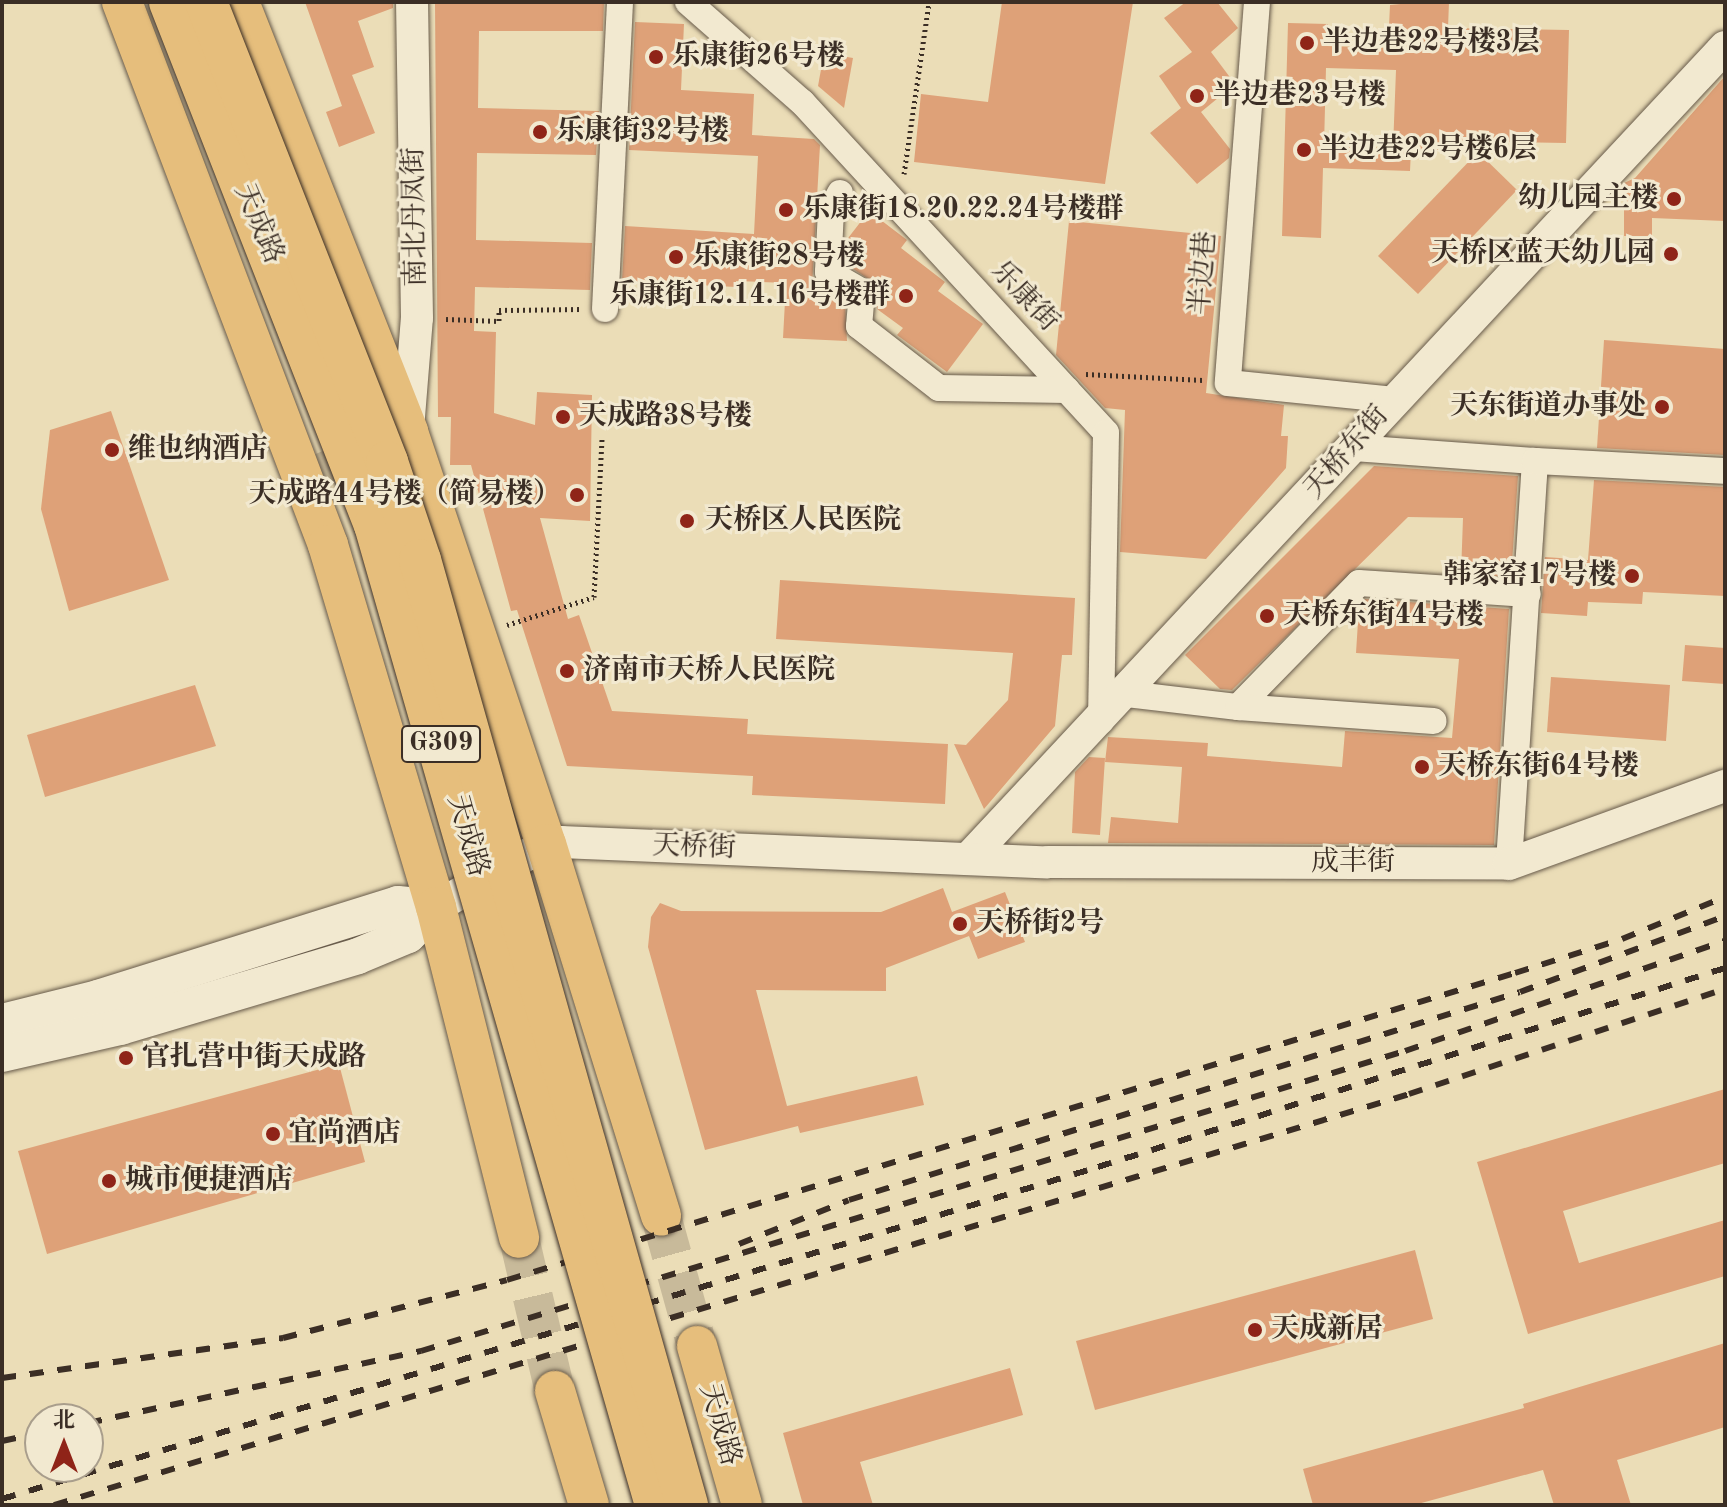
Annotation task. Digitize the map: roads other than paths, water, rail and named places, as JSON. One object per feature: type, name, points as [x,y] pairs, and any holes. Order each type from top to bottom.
[{"type":"highway","name":"天成路","points":[[170,2],[375,525],[656,1505]]},
{"type":"highway","name":"天成路","points":[[206,2],[387,462],[420,560],[687,1505]]},
{"type":"main road","name":"天成路","points":[[122,2],[328,545],[436,907],[519,1238]]},
{"type":"main road","points":[[239,2],[408,432],[546,844],[661,1216]]},
{"type":"main road","points":[[2,1022],[98,998],[398,904],[436,907]]},
{"type":"main road","points":[[2,1054],[120,1027],[358,956],[408,935],[436,907]]},
{"type":"main road","name":"天成路","points":[[697,1346],[742,1505]]},
{"type":"main road","points":[[555,1391],[589,1505]]},
{"type":"street","name":"南北丹凤街","points":[[408,432],[417,318],[412,2]]},
{"type":"street","points":[[605,309],[620,2]]},
{"type":"street","name":"乐康街","points":[[688,2],[802,102],[1106,433],[1101,721]]},
{"type":"street","name":"半边巷","points":[[1257,2],[1228,383],[1394,400]]},
{"type":"street","name":"天桥东街","points":[[968,859],[1127,694],[1394,400],[1725,47]]},
{"type":"street","points":[[840,193],[831,210],[828,272],[862,292],[859,326],[939,388],[1067,390]]},
{"type":"street","points":[[1353,448],[1725,471]]},
{"type":"street","points":[[1509,864],[1535,461]]},
{"type":"street","points":[[1238,707],[1359,583],[1528,594]]},
{"type":"street","points":[[1127,694],[1238,707],[1434,721]]},
{"type":"street","name":"成丰街","points":[[968,859],[1509,864],[1725,786]]},
{"type":"street","points":[[436,907],[546,844]]},
{"type":"street","name":"天桥街","points":[[546,844],[968,859]]},
{"type":"tunnel","points":[[303,477],[370,448]]},
{"type":"tunnel","points":[[661,1216],[697,1346]]},
{"type":"tunnel","points":[[519,1238],[555,1391]]},
{"type":"railway","points":[[2,1378],[283,1338],[507,1280],[1515,973],[1622,939],[1725,897]]},
{"type":"railway","points":[[739,1244],[849,1200],[1520,992],[1725,916]]},
{"type":"railway","points":[[104,1420],[421,1351],[1405,1051],[1725,941]]},
{"type":"railway","points":[[2,1499],[1098,1167],[1725,968]]},
{"type":"railway","points":[[54,1505],[1409,1094],[1725,989]]},
{"type":"railway","points":[[2,1441],[24,1436]]},
{"type":"place","name":"半边巷22号楼3层","points":[[1307,43]]},
{"type":"place","name":"乐康街26号楼","points":[[656,57]]},
{"type":"place","name":"半边巷23号楼","points":[[1197,96]]},
{"type":"place","name":"乐康街32号楼","points":[[540,132]]},
{"type":"place","name":"半边巷22号楼6层","points":[[1304,150]]},
{"type":"place","name":"幼儿园主楼","points":[[1674,199]]},
{"type":"place","name":"乐康街18.20.22.24号楼群","points":[[786,210]]},
{"type":"place","name":"天桥区蓝天幼儿园","points":[[1671,254]]},
{"type":"place","name":"乐康街28号楼","points":[[676,257]]},
{"type":"place","name":"乐康街12.14.16号楼群","points":[[906,296]]},
{"type":"place","name":"天东街道办事处","points":[[1662,407]]},
{"type":"place","name":"天成路38号楼","points":[[563,417]]},
{"type":"place","name":"维也纳酒店","points":[[112,450]]},
{"type":"place","name":"天成路44号楼（简易楼）","points":[[577,495]]},
{"type":"place","name":"天桥区人民医院","points":[[687,521]]},
{"type":"place","name":"韩家窑17号楼","points":[[1632,576]]},
{"type":"place","name":"天桥东街44号楼","points":[[1267,616]]},
{"type":"place","name":"济南市天桥人民医院","points":[[567,671]]},
{"type":"place","name":"天桥东街64号楼","points":[[1422,767]]},
{"type":"place","name":"天桥街2号","points":[[960,924]]},
{"type":"place","name":"官扎营中街天成路","points":[[126,1058]]},
{"type":"place","name":"宜尚酒店","points":[[273,1134]]},
{"type":"place","name":"城市便捷酒店","points":[[109,1181]]},
{"type":"place","name":"天成新居","points":[[1255,1330]]}]
